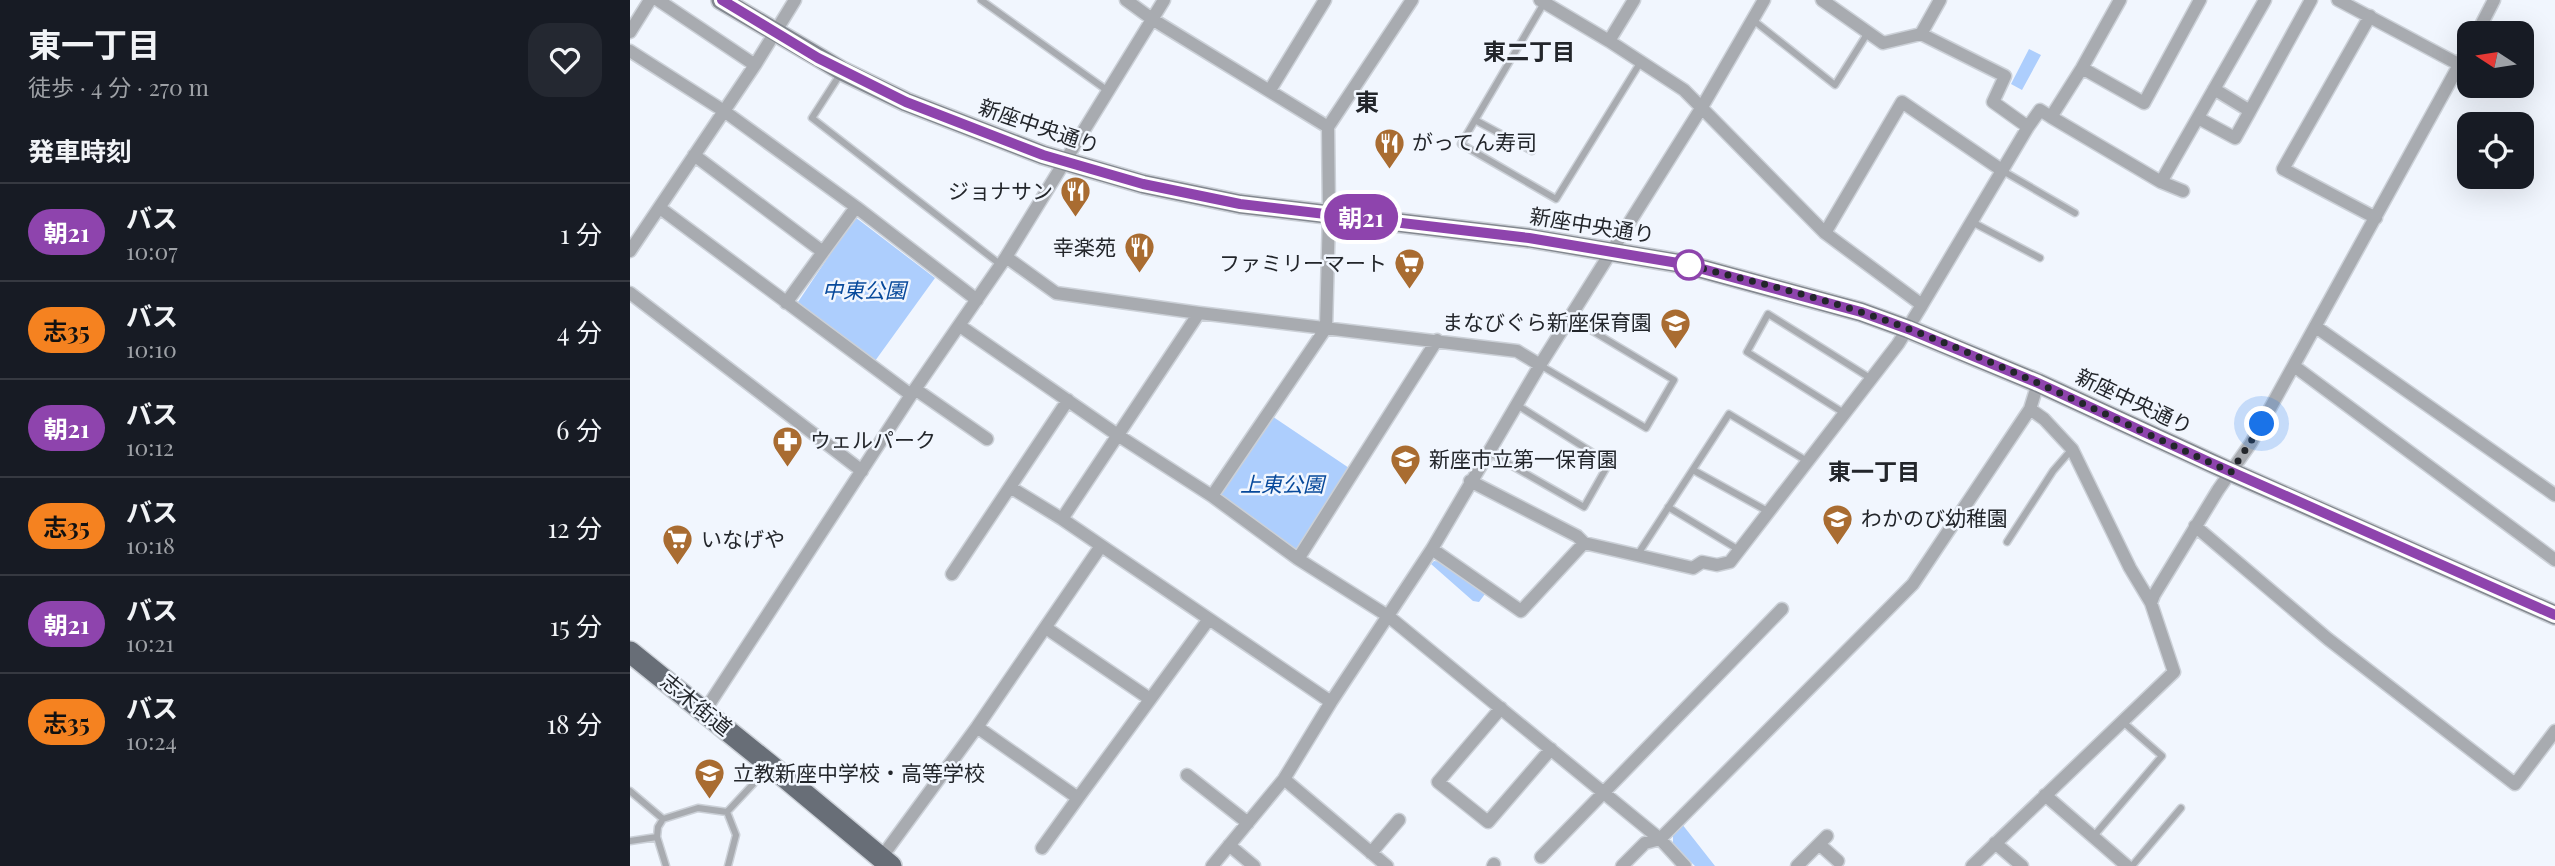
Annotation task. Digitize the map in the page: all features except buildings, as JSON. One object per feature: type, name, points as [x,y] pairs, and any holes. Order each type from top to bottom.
[{"type":"main road","name":"志木街道","points":[[630,652],[886,862]]},
{"type":"street","points":[[630,32],[647,4],[631,0]]},
{"type":"street","points":[[658,0],[755,65]]},
{"type":"street","name":"新座中央通り","points":[[722,0],[842,71],[951,121],[1065,162],[1189,195],[1240,204],[1529,238],[1684,264],[1805,295],[1908,329],[2038,383],[2231,472],[2555,615]]},
{"type":"street","points":[[630,251],[634,237],[660,208],[795,0]]},
{"type":"street","points":[[1126,0],[1152,19],[1328,127]]},
{"type":"street","points":[[704,712],[913,392],[1004,261],[1164,0]]},
{"type":"street","points":[[1270,90],[1325,0]]},
{"type":"street","points":[[1212,496],[1326,328],[1328,127],[1412,0]]},
{"type":"street","points":[[1609,41],[1634,0]]},
{"type":"street","points":[[1212,866],[1284,779],[1432,548],[1569,317],[1702,107],[1765,0]]},
{"type":"street","points":[[1822,0],[1883,43],[1921,34],[2005,76],[1993,102],[2028,127]]},
{"type":"street","points":[[1921,34],[1940,0]]},
{"type":"street","points":[[2051,117],[2120,0]]},
{"type":"street","points":[[2082,68],[2144,103],[2200,0]]},
{"type":"street","points":[[2161,182],[2265,0]]},
{"type":"street","points":[[2198,118],[2235,138],[2311,0]]},
{"type":"street","points":[[2337,0],[2457,63]]},
{"type":"street","points":[[2482,21],[2493,0]]},
{"type":"street","points":[[1542,1],[1684,90],[1825,233],[1922,305]]},
{"type":"street","points":[[2370,16],[2283,169],[2376,218]]},
{"type":"street","points":[[630,51],[724,111],[856,206],[977,300]]},
{"type":"street","points":[[2151,603],[2195,526],[2251,443],[2457,70]]},
{"type":"street","points":[[2214,89],[2250,111]]},
{"type":"street","points":[[1825,233],[1902,102],[2003,171]]},
{"type":"street","points":[[1471,481],[1577,536],[1584,544],[1693,568],[1702,562],[1717,565],[1730,562],[1908,329],[2040,110],[2161,182],[2183,191]]},
{"type":"street","points":[[694,155],[823,252]]},
{"type":"street","points":[[786,303],[856,206]]},
{"type":"street","points":[[660,208],[786,303],[913,392],[987,439]]},
{"type":"street","points":[[1004,261],[1056,293],[1517,351],[1541,365]]},
{"type":"street","points":[[630,293],[862,471]]},
{"type":"street","points":[[1062,519],[1199,313]]},
{"type":"street","points":[[960,326],[1119,436],[1212,496],[1298,559],[1388,616],[1660,839],[1685,866]]},
{"type":"street","points":[[2316,327],[2555,495]]},
{"type":"street","points":[[1298,559],[1437,340]]},
{"type":"street","points":[[2294,366],[2555,560]]},
{"type":"street","points":[[1622,866],[1646,843],[1660,839],[1913,584],[2030,409],[2038,383]]},
{"type":"street","points":[[952,574],[1068,401]]},
{"type":"street","points":[[1972,866],[2174,672],[2151,603],[2130,568],[2071,449],[2044,419],[2030,409]]},
{"type":"street","points":[[1010,487],[1062,519],[1331,702]]},
{"type":"street","points":[[2195,526],[2328,639],[2515,783],[2555,731]]},
{"type":"street","points":[[1432,548],[1521,611],[1584,544]]},
{"type":"street","points":[[886,862],[1101,546]]},
{"type":"street","points":[[1541,857],[1782,609]]},
{"type":"street","points":[[1042,848],[1209,620]]},
{"type":"street","points":[[1046,628],[1150,699]]},
{"type":"street","points":[[1501,708],[1438,782],[1488,822],[1551,749]]},
{"type":"street","points":[[977,727],[1077,798]]},
{"type":"street","points":[[1187,775],[1248,823]]},
{"type":"street","points":[[1284,779],[1387,866]]},
{"type":"street","points":[[2045,795],[2129,866]]},
{"type":"street","points":[[1371,853],[1399,820]]},
{"type":"street","points":[[1797,866],[1823,840],[1838,861]]},
{"type":"street","points":[[1995,843],[2022,866]]},
{"type":"street","points":[[1229,845],[1254,866]]},
{"type":"lane","points":[[981,0],[1108,91]]},
{"type":"lane","points":[[1542,1],[1461,145],[1556,200],[1640,63]]},
{"type":"lane","points":[[1753,20],[1835,85],[1867,34]]},
{"type":"lane","points":[[842,71],[812,118],[1004,261]]},
{"type":"lane","points":[[1475,120],[1532,151]]},
{"type":"lane","points":[[2003,171],[2075,213]]},
{"type":"lane","points":[[1972,222],[2040,258]]},
{"type":"lane","points":[[1844,413],[1747,352],[1768,314],[1870,378]]},
{"type":"lane","points":[[1541,365],[1646,428],[1674,380],[1569,317]]},
{"type":"lane","points":[[1488,452],[1584,508],[1609,463],[1517,405]]},
{"type":"lane","points":[[1637,556],[1729,414],[1808,461]]},
{"type":"lane","points":[[2007,542],[2053,471],[2071,449]]},
{"type":"lane","points":[[1693,470],[1769,512]]},
{"type":"lane","points":[[1668,507],[1739,550]]},
{"type":"lane","points":[[2093,837],[2162,756],[2121,720]]},
{"type":"lane","points":[[727,812],[770,765]]},
{"type":"lane","points":[[630,791],[663,819]]},
{"type":"lane","points":[[666,866],[657,837],[658,827],[663,819],[698,808],[727,812]]},
{"type":"lane","points":[[2129,866],[2181,808]]},
{"type":"lane","points":[[727,812],[736,835],[728,866]]},
{"type":"lane","points":[[630,841],[657,837]]},
{"type":"green space","points":[[2029,49],[2041,55],[2022,90],[2011,84]]},
{"type":"green space","name":"中東公園","points":[[855,217],[935,278],[875,361],[798,302]]},
{"type":"green space","name":"上東公園","points":[[1269,414],[1355,472],[1298,559],[1212,497]]},
{"type":"green space","points":[[1434,561],[1443,562],[1485,594],[1479,602],[1473,601],[1431,564]]},
{"type":"green space","points":[[1682,824],[1715,866],[1695,866],[1673,845],[1673,833]]},
{"type":"bus line","name":"朝21","points":[[722,0],[818,58],[906,102],[1004,142],[1143,184],[1240,204],[1529,238],[1684,264],[1861,312],[2038,383],[2555,615]]},
{"type":"place","name":"がってん寿司","points":[[1389,170]]},
{"type":"place","name":"ジョナサン","points":[[1076,219]]},
{"type":"place","name":"幸楽苑","points":[[1139,275]]},
{"type":"place","name":"ファミリーマート","points":[[1410,291]]},
{"type":"place","name":"まなびぐら新座保育園","points":[[1675,350]]},
{"type":"place","name":"ウェルパーク","points":[[787,468]]},
{"type":"place","name":"新座市立第一保育園","points":[[1406,487]]},
{"type":"place","name":"わかのび幼稚園","points":[[1838,546]]},
{"type":"place","name":"いなげや","points":[[678,567]]},
{"type":"place","name":"立教新座中学校・高等学校","points":[[710,801]]},
{"type":"district","name":"東二丁目","points":[[1529,52]]},
{"type":"district","name":"東","points":[[1367,103]]},
{"type":"district","name":"東一丁目","points":[[1874,472]]},
{"type":"route","points":[[1689,265],[1684,264],[1805,295],[1908,329],[2038,383],[2231,472],[2262,424]]}]
